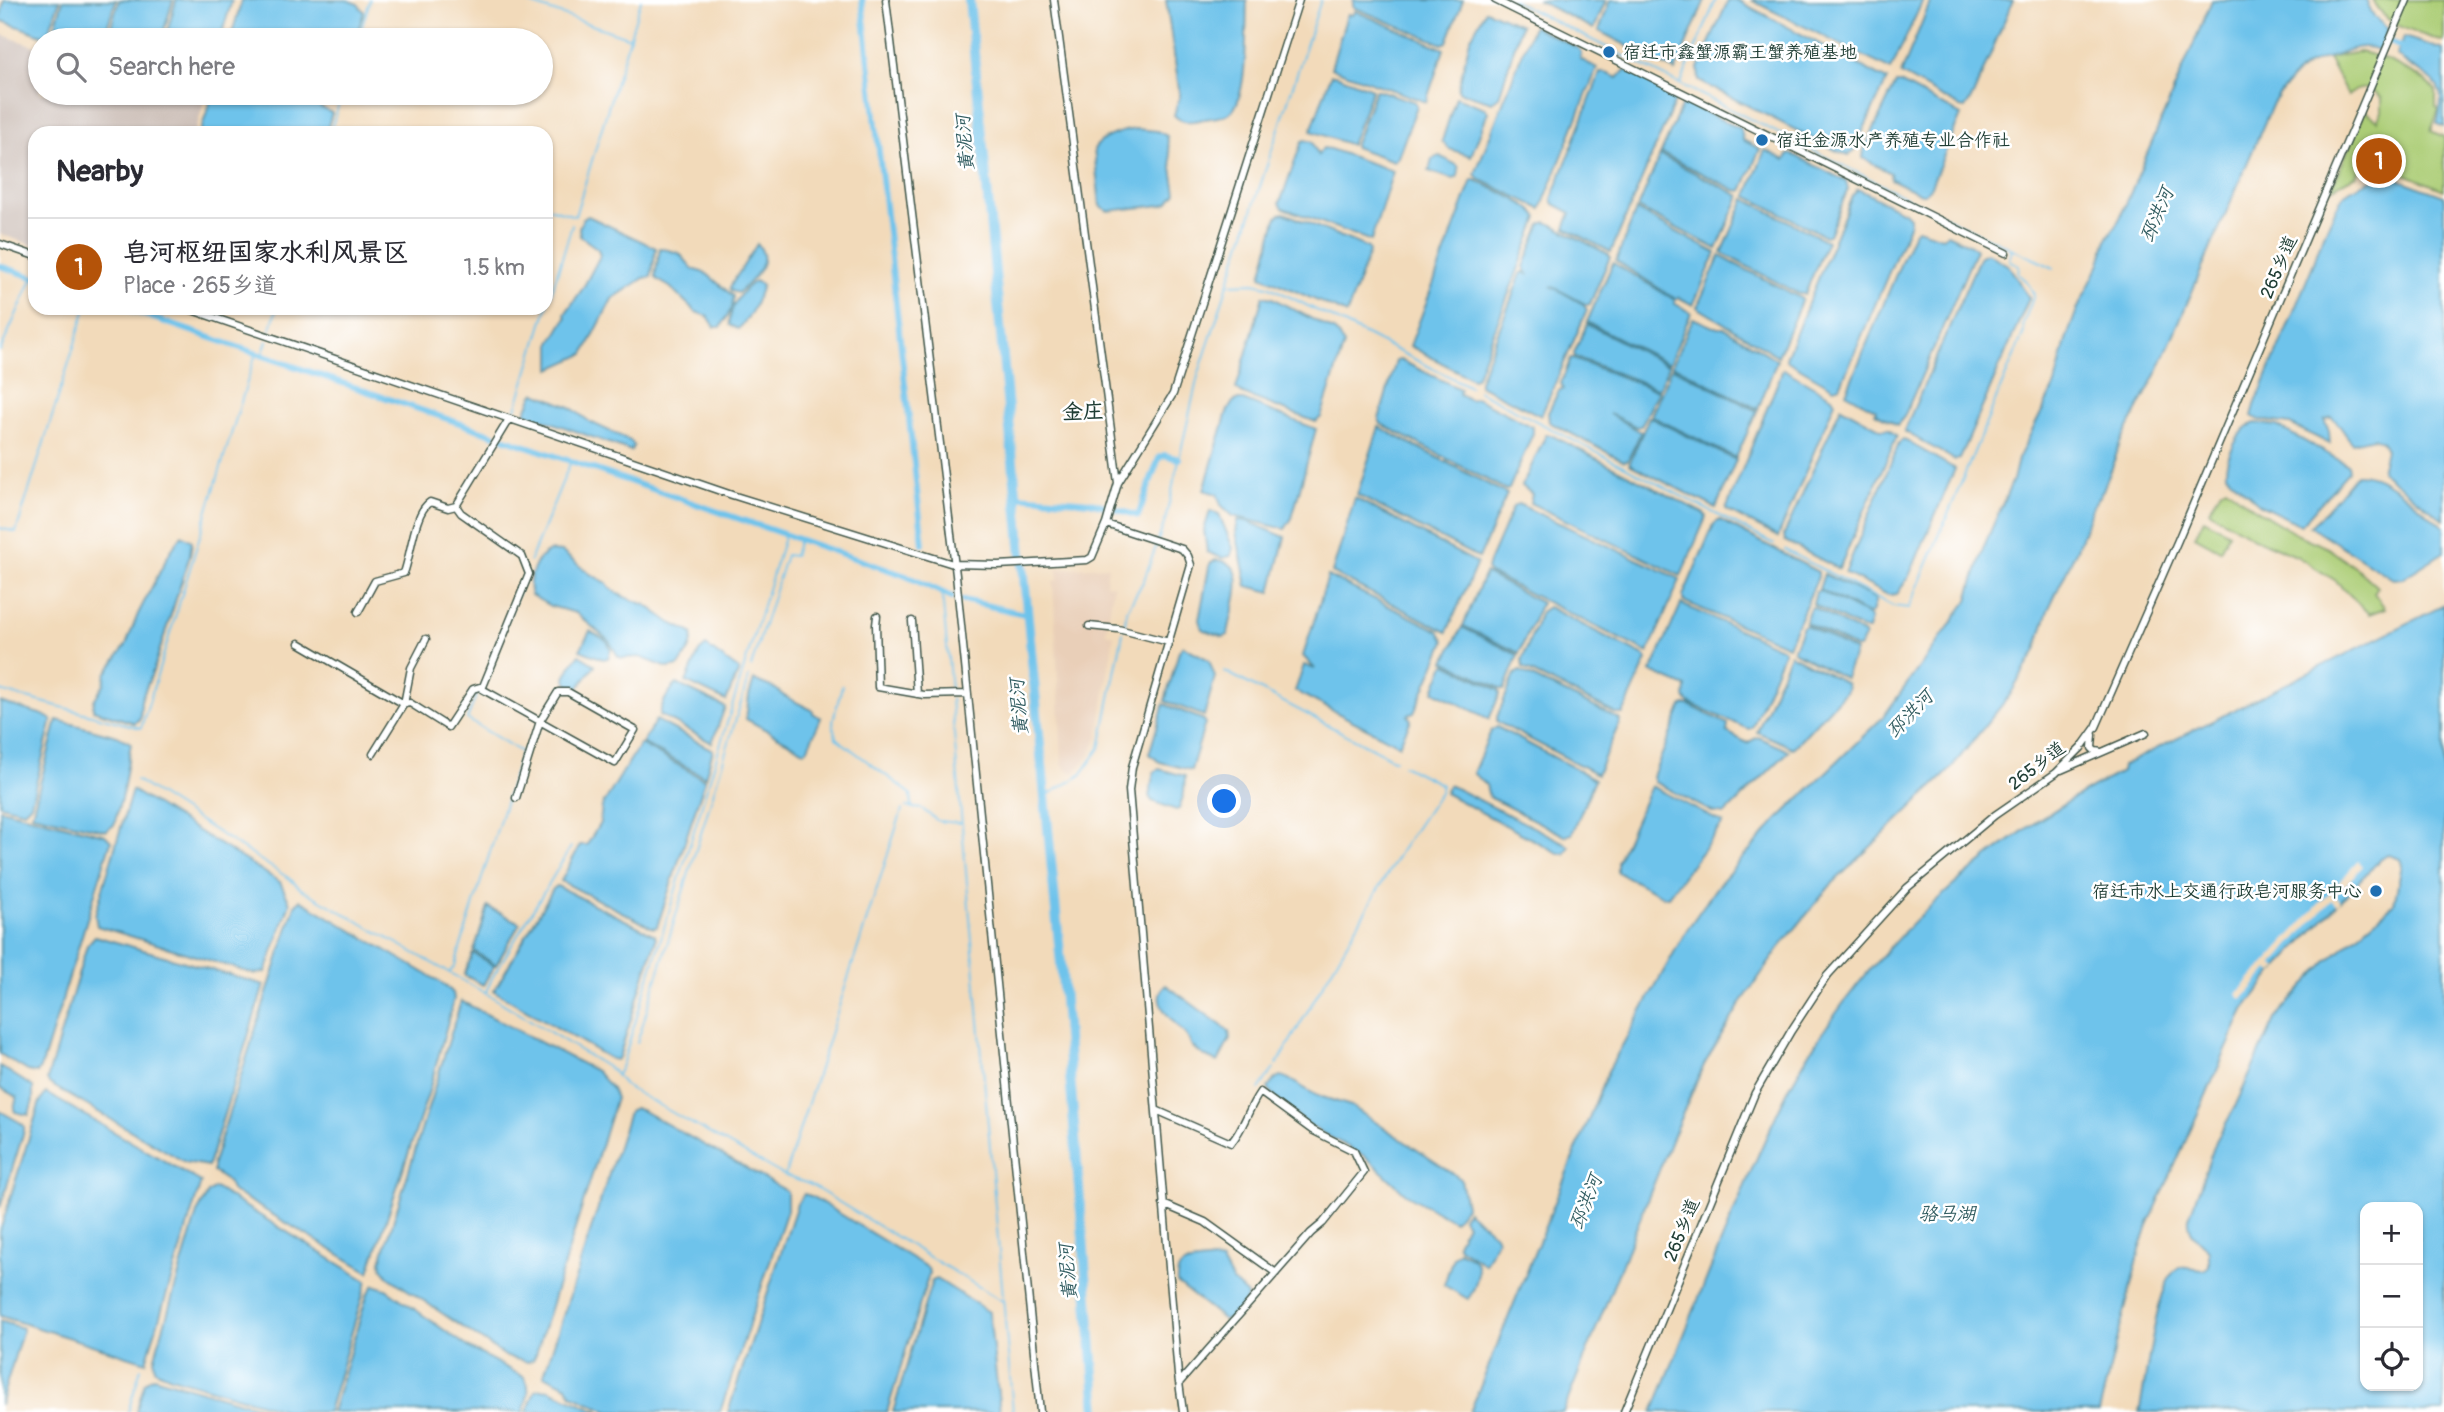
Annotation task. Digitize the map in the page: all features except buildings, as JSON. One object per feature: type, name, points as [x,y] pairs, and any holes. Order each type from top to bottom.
[{"type":"street","points":[[886,0],[953,564],[1040,1412]]},
{"type":"street","points":[[1054,0],[1118,483]]},
{"type":"street","points":[[206,315],[732,495],[953,564],[998,565],[1087,560],[1092,557],[1106,524],[1118,483],[1173,394],[1299,0]]},
{"type":"street","points":[[1495,0],[2006,253]]},
{"type":"street","name":"265乡道","points":[[1624,1412],[1755,1093],[1826,976],[1907,888],[1995,815],[2056,773],[2081,748],[2096,727],[2407,0]]},
{"type":"street","points":[[0,244],[28,254]]},
{"type":"street","points":[[358,612],[375,581],[404,573],[424,505],[430,502],[448,508],[456,506],[509,419]]},
{"type":"street","points":[[456,506],[461,513],[522,556],[529,574],[482,689],[540,721],[615,763],[635,730],[564,691],[558,692],[540,721],[516,798]]},
{"type":"street","points":[[1106,524],[1182,549],[1191,565],[1132,767],[1129,790],[1163,1204],[1184,1412]]},
{"type":"street","points":[[877,616],[878,687],[917,694],[966,694]]},
{"type":"street","points":[[912,621],[917,694]]},
{"type":"street","points":[[1089,626],[1118,629],[1169,642]]},
{"type":"street","points":[[373,754],[404,704],[411,668],[426,639]]},
{"type":"street","points":[[299,643],[404,704],[410,703],[448,727],[473,689],[483,686]]},
{"type":"street","points":[[2096,727],[2092,748],[2103,752]]},
{"type":"street","points":[[2056,773],[2146,733]]},
{"type":"street","points":[[1156,1110],[1231,1143],[1241,1131],[1249,1108],[1260,1092],[1312,1130],[1354,1151],[1364,1172],[1323,1223],[1311,1233],[1179,1383]]},
{"type":"street","points":[[1163,1204],[1205,1222],[1276,1273]]},
{"type":"shaded area","points":[[0,34],[28,44],[28,105],[203,105],[197,126],[28,126],[28,244],[0,234]]},
{"type":"shaded area","points":[[1108,566],[1106,584],[1114,585],[1106,633],[1114,635],[1098,737],[1091,754],[1074,773],[1065,769],[1062,763],[1053,581],[1058,580],[1057,569]]},
{"type":"green space","points":[[2373,0],[2444,0],[2444,42],[2394,23],[2385,17]]},
{"type":"green space","points":[[2359,52],[2400,66],[2421,78],[2436,91],[2436,107],[2439,109],[2431,131],[2444,137],[2444,190],[2366,158],[2357,175],[2331,189],[2365,111],[2377,120],[2382,112],[2382,98],[2374,92],[2361,89],[2348,96],[2328,58]]},
{"type":"green space","points":[[2226,487],[2252,507],[2296,534],[2328,548],[2356,568],[2377,587],[2374,593],[2385,608],[2369,614],[2336,581],[2296,556],[2254,538],[2209,511],[2221,490]]},
{"type":"green space","points":[[2204,519],[2229,533],[2220,550],[2195,536]]},
{"type":"water","points":[[4,0],[60,0],[50,28],[28,28],[28,30],[0,20]]},
{"type":"water","points":[[63,0],[116,0],[107,28],[55,28]]},
{"type":"water","points":[[119,0],[173,0],[165,28],[111,28]]},
{"type":"water","points":[[176,0],[232,0],[224,28],[168,28]]},
{"type":"water","points":[[242,0],[347,0],[358,4],[364,12],[359,28],[234,28]]},
{"type":"water","points":[[1166,0],[1247,0],[1241,92],[1237,104],[1228,114],[1189,122],[1174,115],[1180,96]]},
{"type":"water","points":[[1353,0],[1463,0],[1447,42],[1442,44],[1353,7]]},
{"type":"water","points":[[1537,0],[1606,0],[1594,29]]},
{"type":"water","points":[[1610,0],[1705,0],[1675,71],[1599,31]]},
{"type":"water","points":[[1737,0],[1887,80],[1853,152],[1849,155],[1699,81],[1698,68],[1728,1]]},
{"type":"water","points":[[1751,0],[1923,0],[1891,70]]},
{"type":"water","points":[[1931,0],[2013,0],[1973,96],[1965,108],[1901,74]]},
{"type":"water","name":"邳洪河","points":[[2212,0],[2366,0],[2374,17],[2388,29],[2379,50],[2368,47],[2348,50],[2309,64],[2292,79],[2273,103],[2158,371],[2120,443],[2103,490],[2093,506],[2076,551],[2048,610],[2036,650],[2010,695],[1947,773],[1830,886],[1780,947],[1741,1003],[1704,1065],[1674,1133],[1563,1412],[1470,1412],[1608,1071],[1686,931],[1718,885],[1778,819],[1883,717],[1968,600],[1984,546],[2013,480],[2018,459],[2055,385],[2066,340],[2077,310],[2100,263],[2107,239],[2120,218]]},
{"type":"water","points":[[1486,10],[1521,25],[1499,97],[1492,102],[1458,90],[1470,39]]},
{"type":"water","points":[[1355,11],[1444,49],[1426,102],[1331,68],[1346,18]]},
{"type":"water","points":[[1533,26],[1578,48],[1581,52],[1580,59],[1597,68],[1541,209],[1479,179],[1475,174]]},
{"type":"water","points":[[2404,37],[2444,50],[2444,127],[2437,124],[2441,105],[2438,86],[2396,55]]},
{"type":"water","points":[[1625,70],[1672,92],[1675,101],[1611,252],[1565,228],[1571,213],[1554,204],[1552,199],[1600,73],[1618,78]]},
{"type":"water","points":[[1331,75],[1372,89],[1351,145],[1311,131]]},
{"type":"water","points":[[1896,83],[1961,115],[1931,186],[1925,194],[1891,179],[1890,173],[1863,158],[1864,149]]},
{"type":"water","points":[[1375,90],[1415,102],[1417,106],[1398,157],[1394,161],[1354,147]]},
{"type":"water","points":[[1456,97],[1485,108],[1488,112],[1471,156],[1449,149],[1442,141]]},
{"type":"water","points":[[1683,102],[1741,129],[1743,140],[1760,149],[1742,191],[1661,153]]},
{"type":"water","points":[[209,105],[319,105],[332,113],[328,126],[202,126]]},
{"type":"water","points":[[1136,129],[1157,131],[1167,136],[1176,193],[1168,203],[1162,205],[1108,211],[1100,206],[1094,149],[1113,135]]},
{"type":"water","points":[[1302,141],[1312,142],[1318,155],[1323,148],[1330,149],[1393,171],[1371,241],[1283,208],[1280,203]]},
{"type":"water","points":[[1765,150],[1785,160],[1789,154],[1794,155],[1846,181],[1848,189],[1829,235],[1825,236],[1747,196]]},
{"type":"water","points":[[1660,155],[1740,196],[1717,249],[1638,208]]},
{"type":"water","points":[[1440,156],[1458,166],[1457,178],[1452,179],[1429,171],[1432,159]]},
{"type":"water","points":[[2386,175],[2444,196],[2444,520],[2381,471],[2386,450],[2382,441],[2373,438],[2353,443],[2331,417],[2324,420],[2329,431],[2330,444],[2290,424],[2259,420],[2252,416],[2338,205],[2349,191]]},
{"type":"water","points":[[1472,180],[1520,202],[1538,218],[1476,378],[1472,379],[1410,346]]},
{"type":"water","points":[[1858,189],[1904,212],[1910,223],[1842,382],[1834,388],[1786,360],[1852,196]]},
{"type":"water","points":[[1745,199],[1827,241],[1805,294],[1799,294],[1722,253]]},
{"type":"water","points":[[1636,210],[1716,253],[1693,305],[1678,297],[1676,299],[1616,261]]},
{"type":"water","points":[[1284,213],[1368,248],[1369,252],[1347,314],[1261,276],[1276,219]]},
{"type":"water","points":[[588,216],[656,248],[651,277],[644,278],[612,299],[584,354],[551,369],[551,343],[600,256],[598,249],[580,236],[579,228],[583,218]]},
{"type":"water","points":[[1547,222],[1610,257],[1590,304],[1587,305],[1551,286],[1583,304],[1587,310],[1541,416],[1479,385],[1479,381],[1521,274],[1528,274],[1524,267],[1541,224]]},
{"type":"water","points":[[1917,229],[1942,237],[1947,234],[1976,250],[1904,417],[1897,425],[1846,393]]},
{"type":"water","points":[[757,244],[763,257],[759,270],[738,293],[731,291],[730,287]]},
{"type":"water","points":[[660,248],[679,253],[693,269],[707,274],[733,296],[732,308],[721,327],[715,327],[708,316],[696,312],[670,287],[658,280],[655,276]]},
{"type":"water","points":[[1987,253],[2009,266],[2029,298],[1960,459],[1955,460],[1904,431],[1980,256]]},
{"type":"water","points":[[1720,256],[1802,299],[1778,356],[1697,307]]},
{"type":"water","points":[[1613,263],[1675,300],[1674,303],[1691,313],[1669,364],[1587,322]]},
{"type":"water","points":[[755,281],[762,285],[758,297],[750,314],[738,329],[730,325],[731,312],[741,294]]},
{"type":"water","points":[[1263,296],[1272,298],[1335,331],[1344,345],[1321,417],[1316,422],[1236,389]]},
{"type":"water","points":[[1693,318],[1713,327],[1723,327],[1777,360],[1758,409],[1672,365]]},
{"type":"water","points":[[1587,324],[1669,366],[1659,389],[1575,357],[1574,353]]},
{"type":"water","points":[[1571,358],[1659,391],[1641,426],[1637,427],[1609,414],[1641,432],[1628,460],[1624,461],[1549,422],[1548,413],[1559,390],[1563,389],[1561,383]]},
{"type":"water","points":[[1400,360],[1460,389],[1459,394],[1470,400],[1476,398],[1533,427],[1533,433],[1509,489],[1506,490],[1381,424],[1379,419],[1396,361]]},
{"type":"water","points":[[1672,367],[1757,411],[1736,458],[1651,416]]},
{"type":"water","points":[[1783,369],[1832,397],[1835,402],[1778,537],[1726,510]]},
{"type":"water","points":[[536,393],[570,407],[590,422],[631,441],[634,446],[631,451],[525,413]]},
{"type":"water","points":[[1237,400],[1316,429],[1292,518],[1285,529],[1233,516],[1221,505],[1217,494],[1204,490],[1227,412]]},
{"type":"water","points":[[1841,407],[1897,436],[1839,569],[1785,541],[1784,535]]},
{"type":"water","points":[[1649,417],[1736,460],[1716,508],[1629,464]]},
{"type":"water","points":[[2255,423],[2277,426],[2348,465],[2349,471],[2301,525],[2260,505],[2226,474],[2234,444],[2249,426]]},
{"type":"water","points":[[1379,427],[1507,494],[1479,558],[1357,495]]},
{"type":"water","points":[[1546,435],[1551,435],[1706,516],[1681,576],[1530,503],[1532,494],[1522,486]]},
{"type":"water","points":[[1903,439],[1955,469],[1909,576],[1897,594],[1888,595],[1845,573]]},
{"type":"water","points":[[2356,474],[2368,475],[2391,485],[2444,527],[2444,552],[2403,578],[2393,579],[2310,526]]},
{"type":"water","points":[[1355,498],[1477,563],[1447,632],[1332,573]]},
{"type":"water","points":[[1518,504],[1680,580],[1648,653],[1489,573],[1489,562],[1513,507]]},
{"type":"water","points":[[1210,511],[1219,514],[1233,548],[1231,556],[1222,558],[1207,552],[1204,530]]},
{"type":"water","points":[[1238,520],[1247,521],[1285,537],[1271,592],[1247,586],[1236,532]]},
{"type":"water","points":[[1720,520],[1818,572],[1788,646],[1683,601],[1714,524]]},
{"type":"water","points":[[182,535],[192,541],[190,555],[141,700],[140,718],[135,723],[93,710],[94,700],[104,684],[106,674],[126,645],[138,614],[170,552]]},
{"type":"water","points":[[550,551],[562,552],[622,596],[646,605],[671,623],[692,633],[691,646],[679,666],[668,668],[640,657],[622,658],[609,641],[576,613],[550,606],[531,595],[533,570],[540,558]]},
{"type":"water","points":[[1216,560],[1228,563],[1235,570],[1237,579],[1228,635],[1223,637],[1202,629],[1199,620],[1209,567],[1211,562]]},
{"type":"water","points":[[1485,573],[1541,603],[1519,653],[1463,626]]},
{"type":"water","points":[[1824,574],[1876,599],[1872,613],[1868,614],[1819,589]]},
{"type":"water","points":[[1328,576],[1439,631],[1445,641],[1414,713],[1408,715],[1411,720],[1399,745],[1295,691],[1304,665],[1315,669],[1303,656]]},
{"type":"water","points":[[1819,590],[1868,615],[1871,619],[1868,630],[1863,630],[1813,604]]},
{"type":"water","points":[[1681,604],[1784,651],[1752,728],[1748,729],[1689,703],[1685,698],[1686,687],[1651,672]]},
{"type":"water","name":"骆马湖","points":[[2444,605],[2444,1412],[2139,1412],[2158,1311],[2171,1276],[2179,1267],[2204,1270],[2209,1266],[2209,1251],[2192,1233],[2189,1218],[2216,1141],[2234,1109],[2276,1017],[2326,962],[2394,904],[2402,865],[2400,859],[2389,855],[2381,858],[2273,973],[2244,1010],[2149,1223],[2099,1412],[1653,1412],[1772,1123],[1791,1085],[1854,989],[1932,904],[1976,866],[2022,831],[2121,772],[2122,766]]},
{"type":"water","points":[[1548,607],[1644,656],[1647,660],[1623,714],[1616,714],[1523,668],[1522,660],[1541,612]]},
{"type":"water","points":[[1813,607],[1863,634],[1865,637],[1859,648],[1805,622],[1809,610]]},
{"type":"water","points":[[1806,625],[1855,651],[1845,678],[1793,651],[1803,626]]},
{"type":"water","points":[[1462,627],[1518,655],[1504,690],[1445,661]]},
{"type":"water","points":[[590,631],[607,641],[611,649],[608,658],[603,659],[580,650]]},
{"type":"water","points":[[706,646],[739,670],[726,701],[686,682],[699,652]]},
{"type":"water","points":[[1183,646],[1209,660],[1215,677],[1204,716],[1165,701],[1179,651]]},
{"type":"water","points":[[1790,654],[1846,683],[1848,689],[1793,748],[1757,732]]},
{"type":"water","points":[[579,655],[595,665],[577,690],[569,686],[565,678]]},
{"type":"water","points":[[1447,664],[1499,690],[1500,694],[1489,719],[1434,691]]},
{"type":"water","points":[[1520,671],[1619,719],[1597,774],[1497,722],[1515,674]]},
{"type":"water","points":[[754,680],[776,689],[821,718],[807,750],[804,751],[746,719]]},
{"type":"water","points":[[677,684],[725,707],[712,743],[660,715],[666,698]]},
{"type":"water","points":[[0,702],[52,720],[31,804],[24,811],[0,805]]},
{"type":"water","points":[[1164,704],[1204,720],[1191,770],[1160,762],[1149,754]]},
{"type":"water","points":[[1684,705],[1728,724],[1727,732],[1747,743],[1758,737],[1789,751],[1725,814],[1712,812],[1655,782],[1653,776]]},
{"type":"water","points":[[57,720],[117,736],[131,743],[114,825],[106,831],[32,814]]},
{"type":"water","points":[[656,720],[713,750],[705,777],[642,743]]},
{"type":"water","points":[[1497,727],[1595,779],[1572,834],[1565,836],[1489,797],[1486,785],[1473,773],[1491,731]]},
{"type":"water","points":[[640,744],[705,780],[657,927],[653,928],[561,881],[580,845],[587,845],[600,823],[602,806]]},
{"type":"water","points":[[1159,769],[1185,776],[1179,809],[1152,801],[1149,796],[1154,772]]},
{"type":"water","points":[[1449,785],[1569,847],[1565,854],[1558,853],[1445,793]]},
{"type":"water","points":[[1651,786],[1723,823],[1668,896],[1663,896],[1617,872],[1617,862]]},
{"type":"water","points":[[132,790],[280,882],[290,903],[266,972],[254,974],[97,926],[95,915]]},
{"type":"water","points":[[0,809],[105,835],[111,841],[43,1062],[37,1073],[28,1071],[0,1054]]},
{"type":"water","points":[[557,886],[655,935],[656,939],[616,1060],[494,991]]},
{"type":"water","points":[[300,900],[445,985],[453,993],[454,999],[429,1091],[369,1272],[231,1190],[228,1182],[213,1172],[213,1163],[295,905]]},
{"type":"water","points":[[488,907],[520,923],[496,965],[474,951]]},
{"type":"water","points":[[95,936],[264,985],[208,1166],[185,1162],[47,1080],[87,945]]},
{"type":"water","points":[[473,953],[494,966],[483,985],[464,975]]},
{"type":"water","points":[[1166,985],[1229,1031],[1230,1039],[1218,1062],[1192,1046],[1187,1036],[1165,1011],[1160,997]]},
{"type":"water","points":[[461,1001],[596,1071],[612,1089],[616,1098],[536,1354],[533,1360],[528,1362],[507,1357],[390,1278],[382,1268],[381,1261]]},
{"type":"water","points":[[0,1066],[33,1087],[29,1115],[15,1112],[17,1097],[0,1088]]},
{"type":"water","points":[[1280,1076],[1316,1095],[1351,1106],[1461,1179],[1466,1206],[1454,1221],[1406,1194],[1366,1157],[1314,1128],[1283,1106],[1268,1088]]},
{"type":"water","points":[[46,1093],[201,1182],[146,1362],[0,1316],[0,1231],[40,1102]]},
{"type":"water","points":[[634,1108],[787,1191],[787,1210],[720,1412],[610,1412],[572,1395],[567,1386],[544,1375],[629,1112]]},
{"type":"water","points":[[0,1111],[21,1123],[24,1131],[0,1208]]},
{"type":"water","points":[[215,1188],[367,1281],[328,1412],[290,1412],[155,1370],[154,1360],[197,1213],[208,1193]]},
{"type":"water","points":[[804,1194],[928,1268],[929,1274],[887,1412],[728,1412],[797,1204]]},
{"type":"water","points":[[1467,1211],[1495,1234],[1497,1239],[1485,1264],[1457,1243],[1467,1224],[1462,1217]]},
{"type":"water","points":[[1459,1251],[1474,1260],[1478,1269],[1475,1286],[1468,1299],[1444,1285],[1453,1257]]},
{"type":"water","points":[[1212,1260],[1222,1262],[1233,1282],[1247,1295],[1240,1311],[1224,1320],[1177,1283],[1177,1275],[1182,1266]]},
{"type":"water","points":[[937,1279],[989,1312],[1000,1412],[893,1412],[929,1290],[932,1281]]},
{"type":"water","points":[[374,1285],[386,1289],[471,1349],[524,1377],[528,1389],[523,1412],[332,1412],[367,1295]]},
{"type":"water","points":[[0,1321],[22,1328],[22,1332],[0,1405]]},
{"type":"water","points":[[153,1377],[276,1412],[136,1412],[145,1382]]},
{"type":"water","points":[[550,1390],[600,1412],[527,1412],[535,1391]]},
{"type":"pier","points":[[2358,861],[2363,866],[2336,895],[2341,902],[2338,905],[2332,900],[2273,964],[2278,969],[2273,973],[2268,970],[2242,1000],[2237,994]]},
{"type":"waterway","points":[[362,28],[370,0]]},
{"type":"waterway","points":[[519,0],[630,38]]},
{"type":"waterway","points":[[553,209],[575,216],[641,0]]},
{"type":"waterway","points":[[862,0],[923,544]]},
{"type":"waterway","name":"黄泥河","points":[[969,0],[1062,975],[1097,1412]]},
{"type":"waterway","points":[[1124,628],[1127,610],[1144,580],[1165,521],[1198,376],[1321,0]]},
{"type":"waterway","points":[[1512,0],[1980,234],[2054,268]]},
{"type":"waterway","points":[[1681,83],[1716,0]]},
{"type":"waterway","points":[[2378,37],[2406,49]]},
{"type":"waterway","points":[[332,126],[338,105]]},
{"type":"waterway","points":[[553,287],[572,225]]},
{"type":"waterway","points":[[1785,550],[1893,606],[1909,608],[2024,332],[2023,324],[2034,295],[2028,283],[2018,274],[2019,266],[2009,260],[2012,249]]},
{"type":"waterway","points":[[0,266],[28,276]]},
{"type":"waterway","points":[[1229,284],[1253,283],[1268,286],[1470,387]]},
{"type":"waterway","points":[[0,351],[28,288]]},
{"type":"waterway","points":[[0,528],[16,532],[84,315]]},
{"type":"waterway","points":[[144,315],[494,435]]},
{"type":"waterway","points":[[270,331],[275,315]]},
{"type":"waterway","points":[[516,409],[545,315]]},
{"type":"waterway","points":[[262,356],[267,341]]},
{"type":"waterway","points":[[0,691],[141,728],[256,353]]},
{"type":"waterway","points":[[1478,391],[1774,544]]},
{"type":"waterway","points":[[503,438],[906,576],[952,597]]},
{"type":"waterway","points":[[1116,509],[1138,516],[1159,458],[1164,455],[1179,459]]},
{"type":"waterway","points":[[530,561],[571,461]]},
{"type":"waterway","points":[[1018,496],[1090,502],[1105,506]]},
{"type":"waterway","points":[[617,1075],[785,534]]},
{"type":"waterway","points":[[751,667],[786,555],[794,556],[799,539]]},
{"type":"waterway","points":[[494,651],[526,573]]},
{"type":"waterway","points":[[942,593],[951,690]]},
{"type":"waterway","points":[[963,600],[1029,615]]},
{"type":"waterway","points":[[1046,796],[1081,775],[1100,748],[1123,633]]},
{"type":"waterway","points":[[1224,671],[1395,760]]},
{"type":"waterway","points":[[637,1043],[749,676]]},
{"type":"waterway","points":[[842,686],[833,721],[836,738],[911,794],[912,807]]},
{"type":"waterway","points":[[450,972],[455,965],[521,752],[467,719],[478,691]]},
{"type":"waterway","points":[[951,699],[1013,1412]]},
{"type":"waterway","points":[[1277,1064],[1401,850],[1440,792],[1442,785],[1403,765]]},
{"type":"waterway","points":[[136,780],[290,879],[301,889],[494,998],[612,1070],[625,1086],[785,1176],[809,1184],[1004,1302]]},
{"type":"waterway","points":[[906,807],[922,809],[938,821],[960,823]]},
{"type":"waterway","points":[[785,1175],[902,810]]},
{"type":"waterway","points":[[486,992],[571,847]]},
{"type":"waterway","points":[[1259,1089],[1274,1069]]},
{"type":"waterway","points":[[128,1412],[141,1368]]},
{"type":"place","name":"宿迁市鑫蟹源霸王蟹养殖基地","points":[[1609,52]]},
{"type":"place","name":"宿迁金源水产养殖专业合作社","points":[[1762,140]]},
{"type":"place","name":"皂河枢纽国家水利风景区","points":[[2379,161]]},
{"type":"place","name":"宿迁市水上交通行政皂河服务中心","points":[[2376,891]]},
{"type":"district","name":"金庄","points":[[1083,411]]}]
